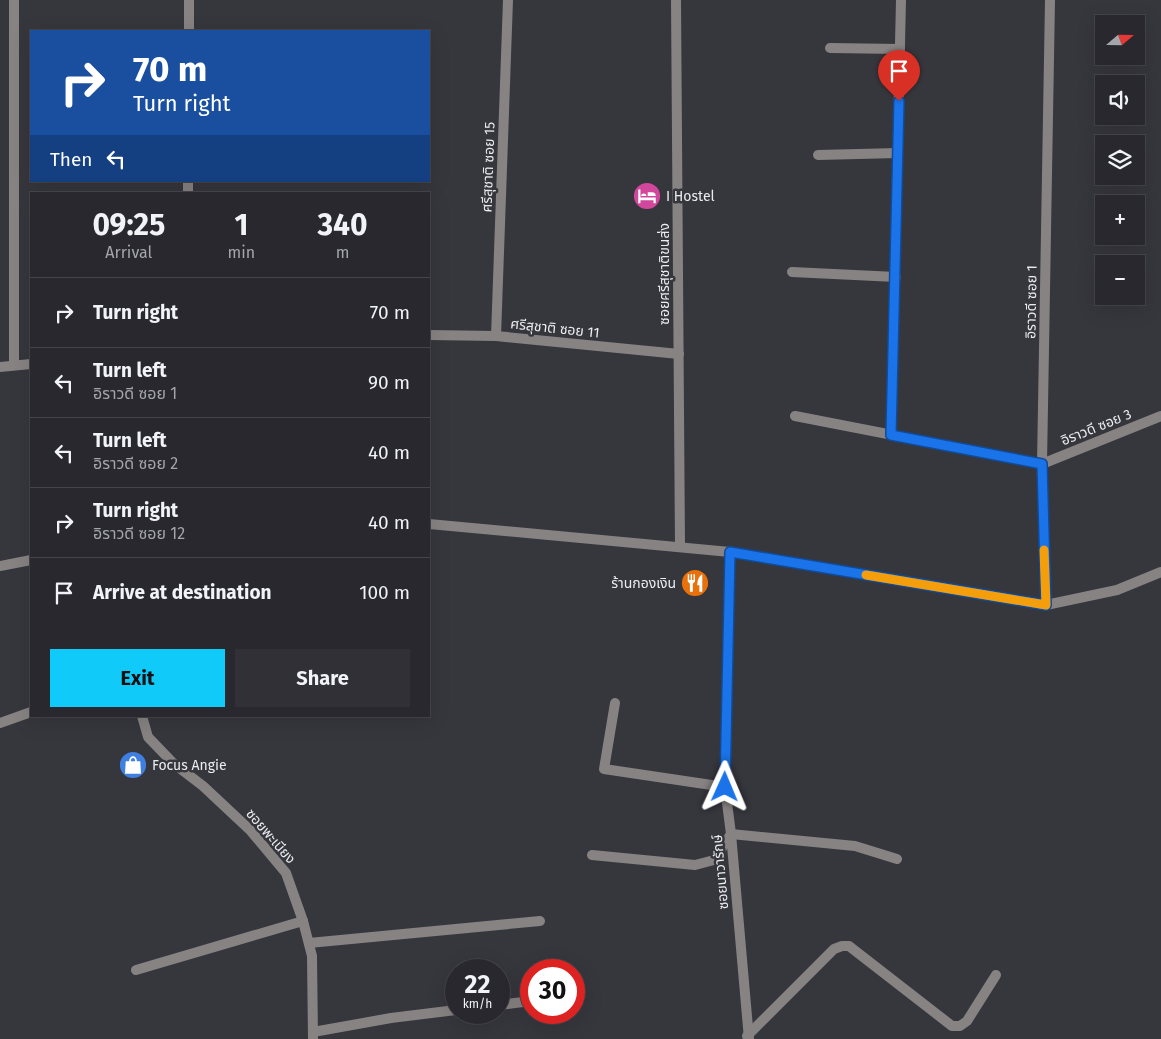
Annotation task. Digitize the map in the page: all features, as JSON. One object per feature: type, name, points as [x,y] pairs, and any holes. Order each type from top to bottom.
[{"type":"street","points":[[14,0],[14,364]]},
{"type":"street","points":[[189,30],[190,0]]},
{"type":"street","name":"ศรีสุชาติ ซอย 15","points":[[496,336],[508,0]]},
{"type":"street","name":"ซอยศรีสุชาติขนส่ง","points":[[676,0],[680,547]]},
{"type":"street","points":[[891,435],[901,0]]},
{"type":"street","name":"อิราวดี ซอย 1","points":[[1046,605],[1042,464],[1050,0]]},
{"type":"street","points":[[830,48],[900,49]]},
{"type":"street","points":[[818,155],[898,153]]},
{"type":"street","points":[[792,272],[896,277]]},
{"type":"street","name":"ศรีสุชาติ ซอย 11","points":[[430,335],[496,336],[679,354]]},
{"type":"street","points":[[0,367],[14,364],[30,364]]},
{"type":"street","points":[[795,416],[1042,464]]},
{"type":"street","name":"อิราวดี ซอย 3","points":[[1042,464],[1161,416]]},
{"type":"street","points":[[430,524],[730,552],[1046,605],[1116,590],[1161,572]]},
{"type":"street","name":"ซอยนาวารักษ์","points":[[730,552],[725,787],[731,834],[748,1037]]},
{"type":"street","points":[[0,566],[30,560]]},
{"type":"street","points":[[615,703],[604,769],[725,787]]},
{"type":"street","points":[[0,723],[30,712]]},
{"type":"street","name":"ซอยพะเนียง","points":[[142,717],[148,737],[173,763],[202,786],[250,830],[286,873],[303,921],[312,956],[313,1035]]},
{"type":"street","points":[[592,855],[695,865],[714,860],[731,834],[855,846],[897,859]]},
{"type":"street","points":[[136,970],[303,921]]},
{"type":"street","points":[[309,943],[540,921]]},
{"type":"street","points":[[748,1037],[834,949],[842,946],[849,946],[952,1026],[960,1026],[967,1021],[996,975]]},
{"type":"street","points":[[313,1035],[391,1018],[445,1011]]},
{"type":"slow traffic","points":[[866,575],[1046,605],[1044,550]]},
{"type":"place","name":"I Hostel","points":[[647,196]]},
{"type":"place","name":"ร้านกองเงิน","points":[[695,583]]},
{"type":"place","name":"Focus Angie","points":[[133,765]]},
{"type":"route","points":[[725,787],[730,552],[1046,605],[1042,464],[891,435],[899,101]]}]
